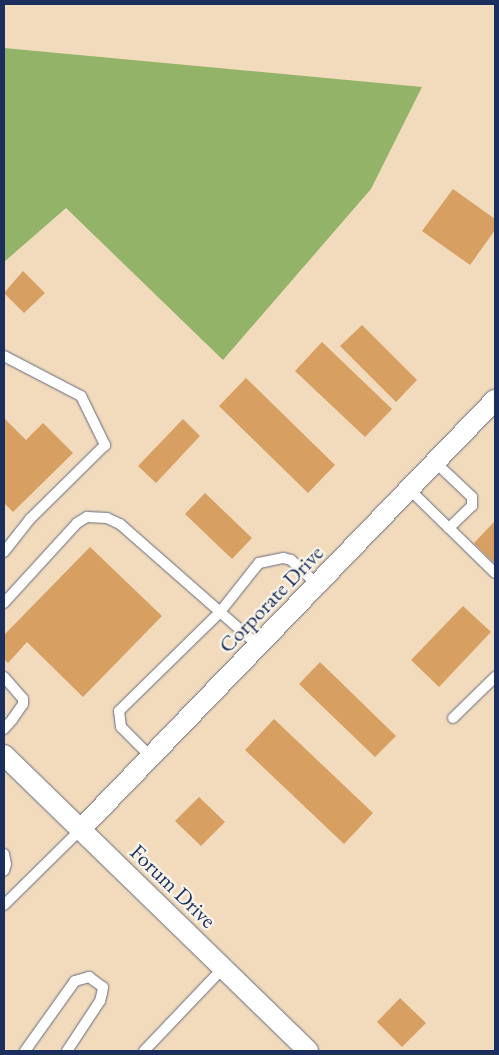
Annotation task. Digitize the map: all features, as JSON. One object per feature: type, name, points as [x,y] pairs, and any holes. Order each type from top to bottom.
[{"type":"street","name":"Corporate Drive","points":[[80,830],[495,400]]},
{"type":"street","name":"Forum Drive","points":[[4,755],[308,1051]]},
{"type":"lane","points":[[4,356],[81,396],[104,445],[30,519],[4,552]]},
{"type":"lane","points":[[436,463],[472,497],[472,506],[450,528]]},
{"type":"lane","points":[[410,490],[495,573]]},
{"type":"lane","points":[[4,603],[76,523],[87,518],[107,518],[120,524],[259,646]]},
{"type":"lane","points":[[151,757],[121,727],[119,711],[220,612],[259,562],[284,558],[291,560],[318,585]]},
{"type":"lane","points":[[4,677],[24,699],[23,704],[4,730]]},
{"type":"lane","points":[[453,718],[495,677]]},
{"type":"lane","points":[[4,905],[80,830]]},
{"type":"lane","points":[[4,854],[6,864],[4,871]]},
{"type":"lane","points":[[144,1051],[223,968]]},
{"type":"lane","points":[[25,1051],[75,981],[89,977],[103,987],[100,1001],[67,1051]]},
{"type":"green space","points":[[4,48],[422,87],[371,189],[223,360],[66,208],[4,262]]},
{"type":"building","points":[[453,189],[495,219],[495,230],[470,265],[422,231]]},
{"type":"building","points":[[23,271],[45,293],[24,313],[4,293]]},
{"type":"building","points":[[362,325],[417,380],[396,402],[340,346]]},
{"type":"building","points":[[322,342],[392,409],[365,437],[295,371]]},
{"type":"building","points":[[246,378],[335,465],[308,493],[219,406]]},
{"type":"building","points":[[4,418],[26,440],[43,423],[73,453],[13,512],[4,503]]},
{"type":"building","points":[[183,419],[200,436],[156,483],[138,466]]},
{"type":"building","points":[[205,493],[252,538],[232,559],[185,514]]},
{"type":"building","points":[[495,521],[495,564],[474,543]]},
{"type":"building","points":[[90,547],[162,616],[83,697],[27,642],[8,663],[4,659],[4,635]]},
{"type":"building","points":[[463,606],[491,632],[439,687],[411,660]]},
{"type":"building","points":[[320,662],[396,736],[375,757],[299,684]]},
{"type":"building","points":[[274,719],[373,813],[344,844],[245,750]]},
{"type":"building","points":[[199,797],[225,822],[201,846],[175,821]]},
{"type":"building","points":[[400,998],[426,1023],[402,1047],[377,1022]]}]
